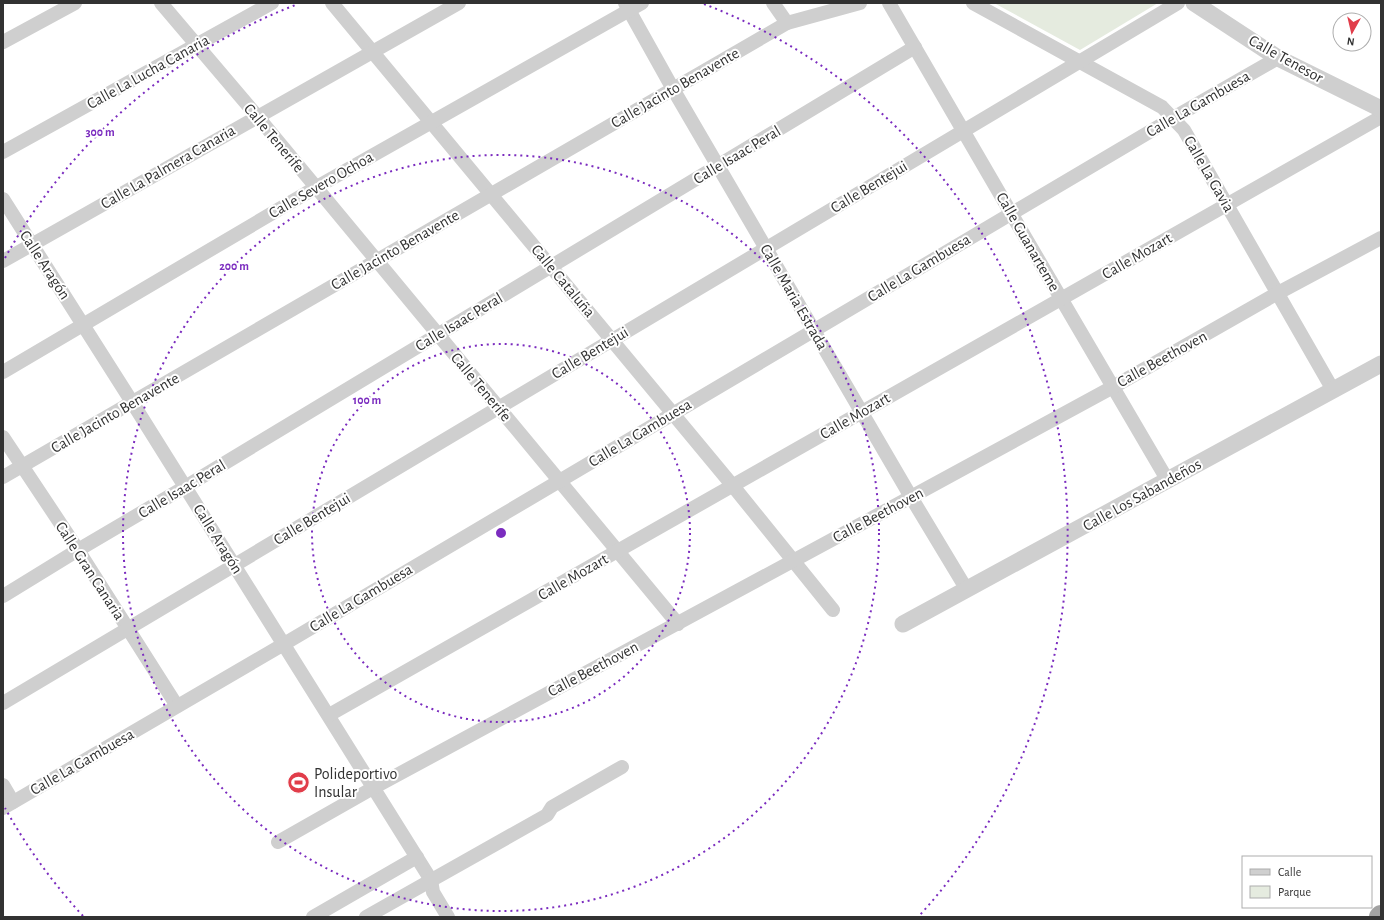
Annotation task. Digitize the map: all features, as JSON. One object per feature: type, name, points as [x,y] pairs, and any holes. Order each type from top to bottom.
[{"type":"street","points":[[3,42],[75,3]]},
{"type":"street","name":"Calle Tenerife","points":[[160,3],[257,116],[315,188],[678,624]]},
{"type":"street","name":"Calle La Lucha Canaria","points":[[3,152],[272,3]]},
{"type":"street","name":"Calle Cataluña","points":[[332,3],[733,486],[833,610]]},
{"type":"street","name":"Calle La Palmera Canaria","points":[[3,261],[459,3]]},
{"type":"street","name":"Calle Severo Ochoa","points":[[3,372],[315,188],[431,123],[627,7],[642,3]]},
{"type":"street","points":[[773,3],[787,23],[860,3]]},
{"type":"street","name":"Calle Guanarteme","points":[[889,3],[1112,387],[1168,480]]},
{"type":"street","name":"Calle La Gavia","points":[[973,3],[1162,106],[1184,130],[1333,390]]},
{"type":"street","name":"Calle Bentejui","points":[[3,703],[1178,3]]},
{"type":"street","name":"Calle Tenesor","points":[[1194,3],[1278,58],[1381,109]]},
{"type":"street","name":"Calle Maria Estrada","points":[[627,7],[813,330],[967,590]]},
{"type":"street","name":"Calle Jacinto Benavente","points":[[3,477],[787,23]]},
{"type":"street","name":"Calle Isaac Peral","points":[[3,596],[915,47]]},
{"type":"street","name":"Calle La Gambuesa","points":[[8,805],[284,644],[1173,118],[1278,58]]},
{"type":"street","name":"Calle Mozart","points":[[329,715],[1381,117]]},
{"type":"street","name":"Calle Aragón","points":[[3,199],[329,715],[431,880],[432,892],[448,917]]},
{"type":"street","name":"Calle Beethoven","points":[[373,788],[911,497],[1112,387],[1278,293],[1381,238]]},
{"type":"street","name":"Calle Los Sabandeños","points":[[903,624],[1381,364]]},
{"type":"street","name":"Calle Gran Canaria","points":[[3,437],[78,550],[177,706]]},
{"type":"street","points":[[366,917],[547,815],[552,807],[622,767]]},
{"type":"street","points":[[3,785],[8,805]]},
{"type":"street","points":[[278,842],[373,788]]},
{"type":"street","points":[[313,917],[417,857]]},
{"type":"green space","points":[[994,3],[1158,3],[1080,50]]},
{"type":"place","name":"Polideportivo Insular","points":[[298,783]]}]
